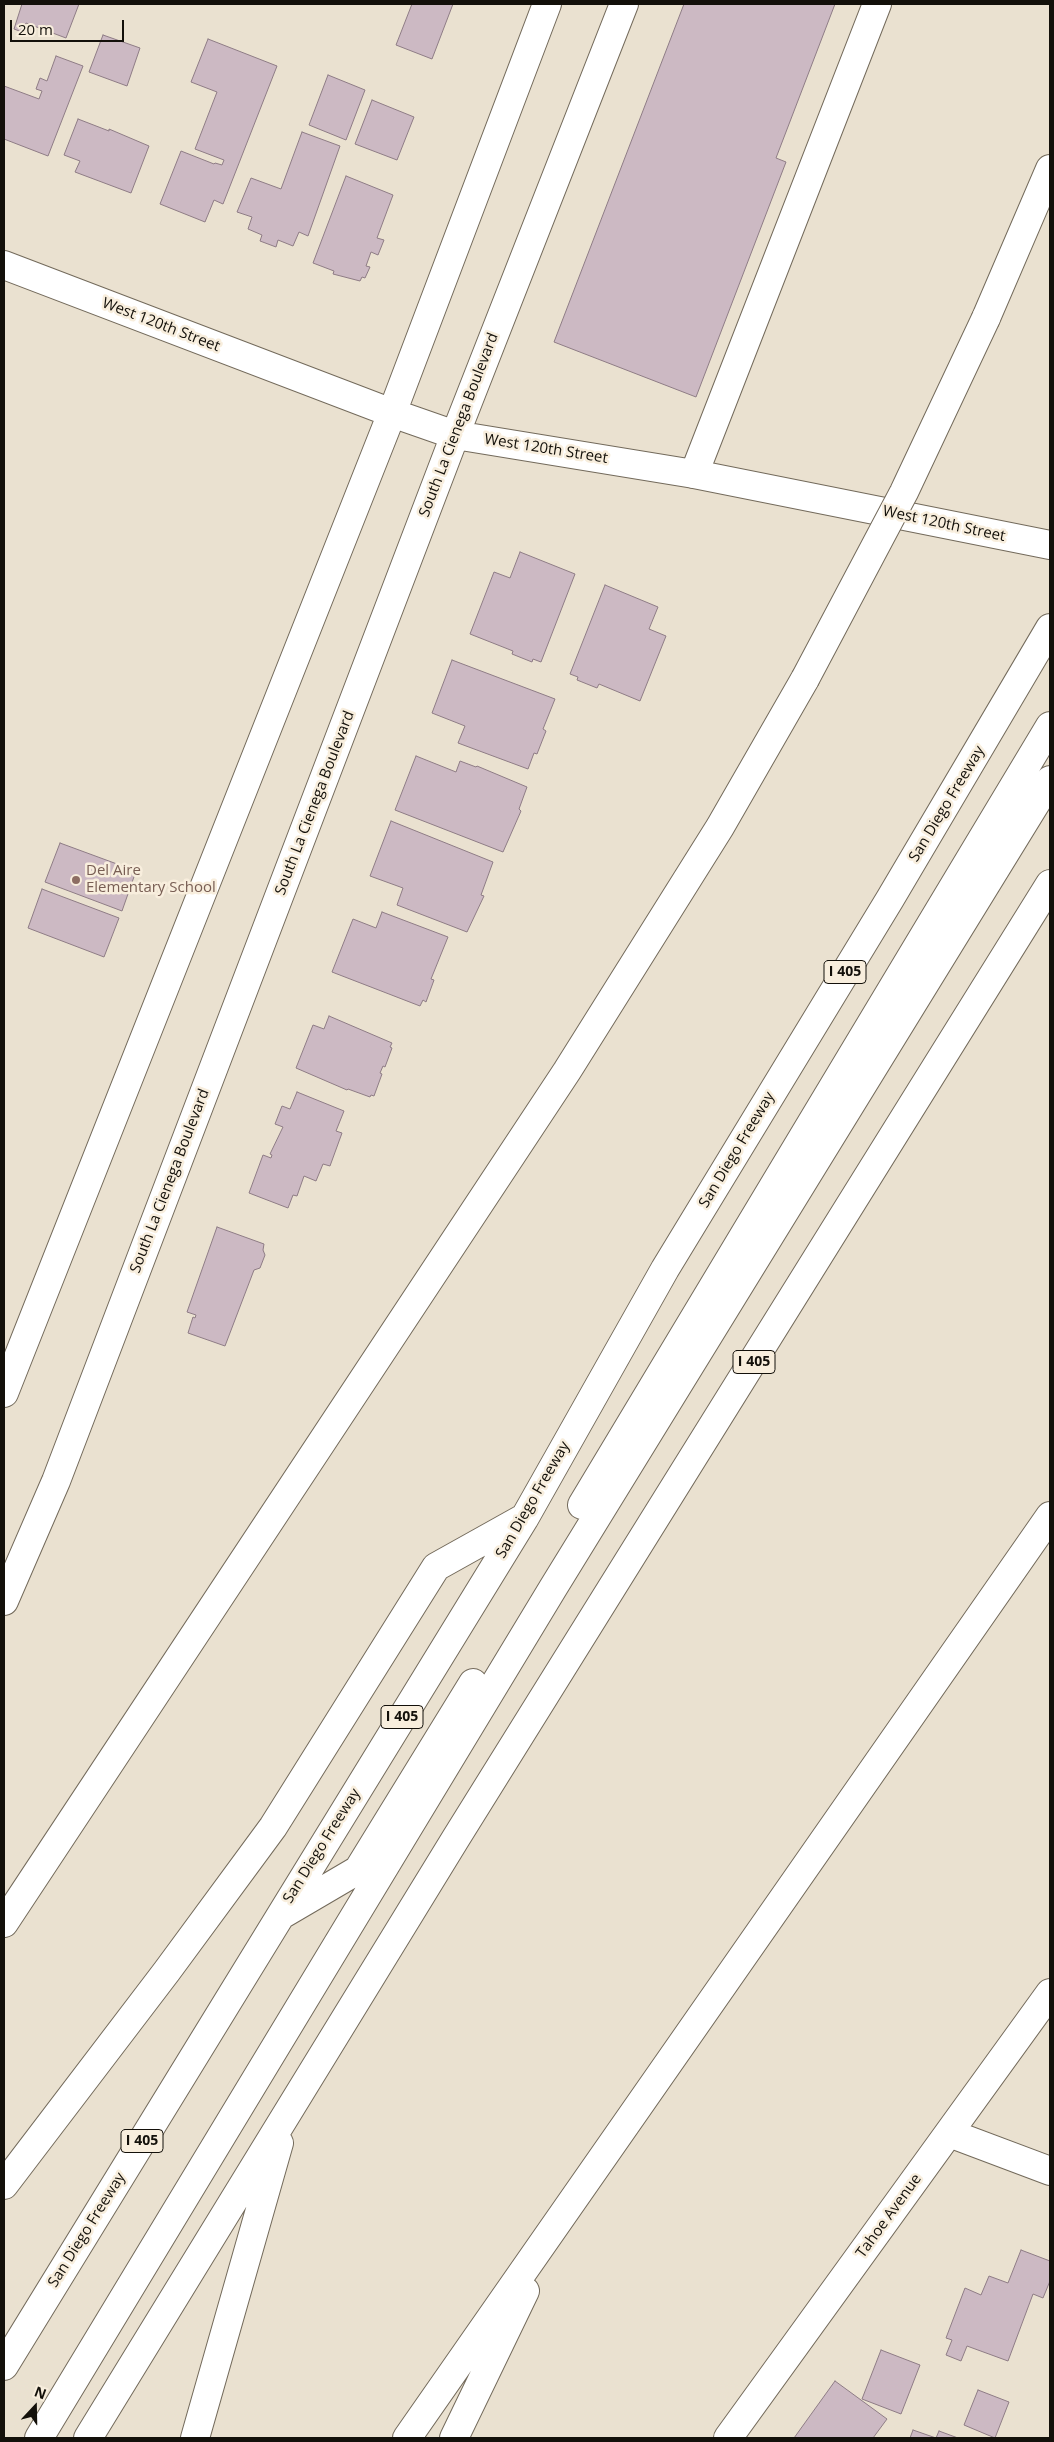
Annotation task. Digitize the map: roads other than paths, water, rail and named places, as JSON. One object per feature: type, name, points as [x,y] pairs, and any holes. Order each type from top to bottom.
[{"type":"main road","points":[[4,1393],[392,414],[547,4]]},
{"type":"main road","name":"South La Cienega Boulevard","points":[[4,1601],[56,1482],[455,435],[624,4]]},
{"type":"main road","points":[[694,474],[877,4]]},
{"type":"main road","points":[[4,1924],[567,1071],[720,827],[805,679],[904,492],[986,318],[1050,169]]},
{"type":"main road","name":"West 120th Street","points":[[4,265],[392,414],[455,435],[694,474],[1050,546]]},
{"type":"main road","name":"San Diego Freeway","points":[[4,2366],[524,1519],[665,1269],[1050,628]]},
{"type":"main road","points":[[280,1916],[358,1870],[659,1378],[1050,726]]},
{"type":"main road","points":[[39,2438],[553,1588],[1050,780]]},
{"type":"main road","name":"I 405","points":[[88,2438],[289,2110],[1050,884]]},
{"type":"main road","points":[[406,2438],[1050,1516]]},
{"type":"main road","points":[[4,2185],[167,1971],[273,1827],[436,1567],[524,1519]]},
{"type":"main road","name":"Tahoe Avenue","points":[[728,2438],[1050,1993]]},
{"type":"main road","points":[[195,2438],[289,2110]]},
{"type":"main road","points":[[949,2133],[1050,2171]]},
{"type":"main road","points":[[454,2438],[563,2213]]},
{"type":"place","name":"Del Aire Elementary School","points":[[76,880]]}]
